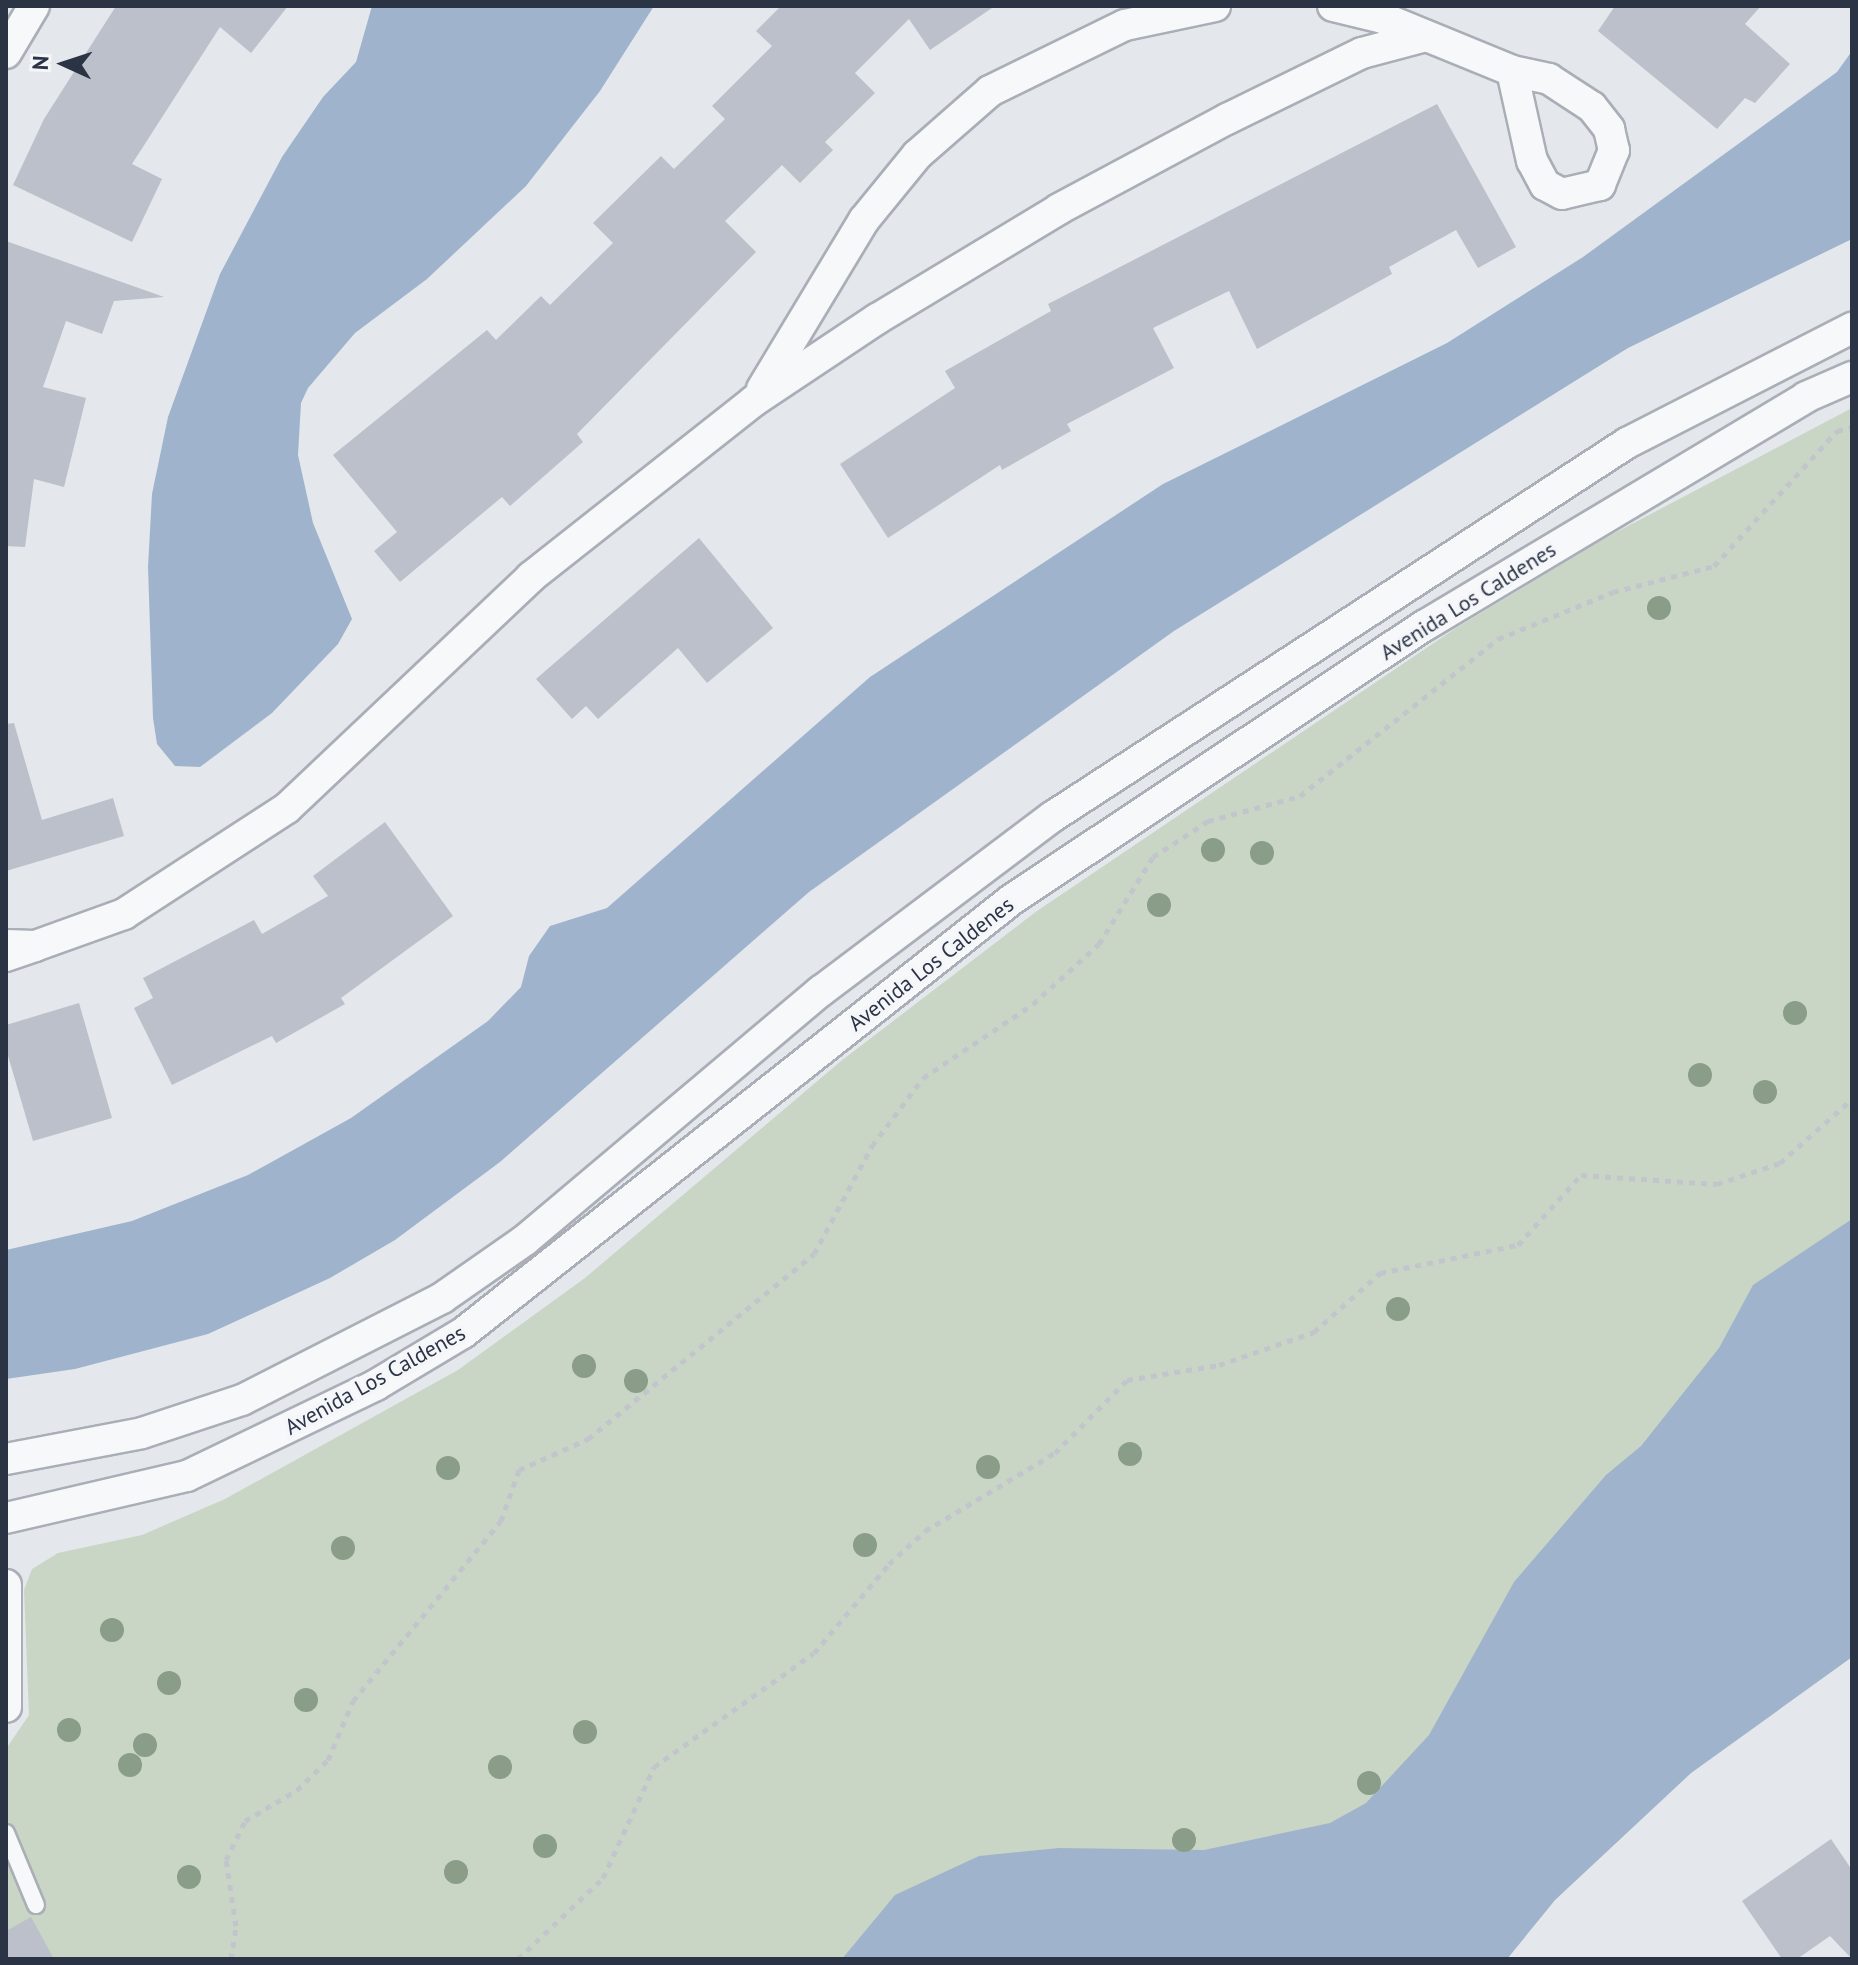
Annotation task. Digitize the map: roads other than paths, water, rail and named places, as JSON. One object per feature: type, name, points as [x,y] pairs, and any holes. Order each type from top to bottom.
[{"type":"street","points":[[6,10],[13,6]]},
{"type":"street","points":[[6,53],[34,6]]},
{"type":"street","points":[[754,401],[864,220],[917,155],[990,91],[1125,25],[1215,6]]},
{"type":"street","points":[[1333,6],[1426,36],[1512,71]]},
{"type":"street","points":[[6,956],[20,945],[124,914],[287,808],[531,577],[754,401],[1059,209],[1362,53],[1426,36]]},
{"type":"street","name":"Avenida Los Caldenes","points":[[6,1459],[142,1433],[242,1400],[442,1298],[525,1240],[821,991],[1052,817],[1627,443],[1852,328]]},
{"type":"street","name":"Avenida Los Caldenes","points":[[6,1518],[187,1476],[376,1385],[463,1333],[1011,900],[1424,626],[1806,397],[1852,377]]},
{"type":"street","points":[[6,1585],[6,1707]]},
{"type":"lane","points":[[6,1833],[36,1905]]},
{"type":"water","points":[[372,6],[654,6],[600,91],[526,186],[427,279],[355,333],[308,388],[301,403],[298,455],[313,523],[352,619],[338,644],[272,713],[200,767],[175,766],[157,744],[153,718],[148,567],[152,494],[168,417],[220,274],[282,157],[323,97],[356,62]]},
{"type":"water","points":[[1852,51],[1852,239],[1628,348],[1174,631],[809,892],[500,1162],[395,1240],[330,1278],[208,1334],[75,1369],[6,1379],[6,1250],[132,1221],[248,1175],[351,1118],[488,1021],[521,987],[529,956],[550,926],[607,908],[870,677],[1163,484],[1447,343],[1583,257],[1837,72]]},
{"type":"water","points":[[1852,1219],[1852,1657],[1691,1773],[1555,1900],[1507,1959],[842,1959],[895,1895],[979,1856],[1059,1848],[1204,1850],[1330,1823],[1366,1803],[1429,1735],[1514,1582],[1606,1475],[1641,1446],[1719,1348],[1753,1285]]}]
